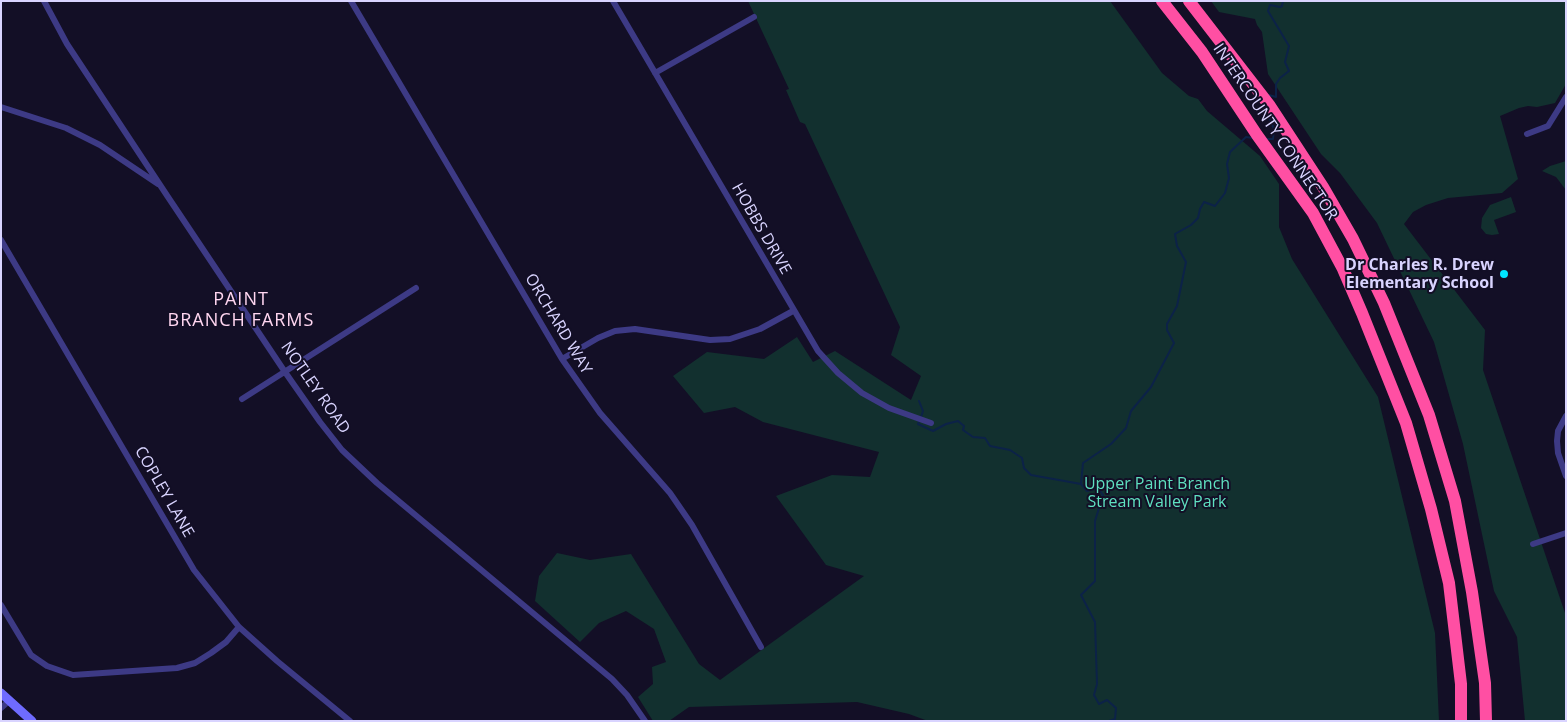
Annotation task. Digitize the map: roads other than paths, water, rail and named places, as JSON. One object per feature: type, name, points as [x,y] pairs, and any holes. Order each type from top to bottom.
[{"type":"highway","name":"INTERCOUNTY CONNECTOR","points":[[1162,1],[1202,52],[1257,135],[1313,213],[1343,269],[1362,313],[1406,423],[1448,583],[1461,684],[1461,721]]},
{"type":"highway","name":"INTERCOUNTY CONNECTOR","points":[[1189,1],[1270,106],[1323,187],[1353,239],[1384,303],[1429,416],[1455,500],[1472,592],[1485,683],[1486,721]]},
{"type":"main road","points":[[1,693],[32,721]]},
{"type":"street","name":"NOTLEY ROAD","points":[[44,1],[67,44],[285,372],[342,450],[376,483],[612,679],[626,694],[645,721]]},
{"type":"street","name":"ORCHARD WAY","points":[[350,1],[562,359],[600,413],[670,492],[692,525],[761,646]]},
{"type":"street","name":"HOBBS DRIVE","points":[[613,1],[818,352],[838,373],[862,393],[889,408],[931,423]]},
{"type":"street","points":[[655,73],[754,17]]},
{"type":"street","points":[[1527,134],[1548,126],[1566,97]]},
{"type":"street","points":[[1,108],[66,128],[100,144],[162,187]]},
{"type":"street","name":"COPLEY LANE","points":[[1,240],[194,570],[239,627],[350,721]]},
{"type":"street","points":[[242,399],[416,288]]},
{"type":"street","points":[[562,359],[598,338],[615,331],[635,329],[710,340],[730,339],[760,329],[793,311]]},
{"type":"street","points":[[1566,416],[1558,430],[1557,441],[1558,453],[1566,476]]},
{"type":"street","points":[[1533,544],[1566,532]]},
{"type":"street","points":[[1,605],[31,655],[47,666],[73,675],[177,668],[195,663],[226,642],[239,627]]},
{"type":"street","points":[[1,708],[9,701]]},
{"type":"waterway","points":[[1269,95],[1276,97],[1276,84],[1289,71],[1285,62],[1289,46],[1268,11],[1270,5],[1280,7],[1283,1]]},
{"type":"waterway","points":[[1265,139],[1273,139],[1274,129],[1266,111]]},
{"type":"waterway","points":[[1109,721],[1115,719],[1116,708],[1107,700],[1099,704],[1094,695],[1097,684],[1095,622],[1081,595],[1095,581],[1095,521],[1103,495],[1098,488],[1087,491],[1081,484],[1083,463],[1111,444],[1126,428],[1131,411],[1151,387],[1174,343],[1167,330],[1167,324],[1177,306],[1186,262],[1177,246],[1175,234],[1191,225],[1198,218],[1204,202],[1215,206],[1225,193],[1229,178],[1227,164],[1230,152],[1246,137],[1253,138]]},
{"type":"waterway","points":[[919,401],[923,411],[921,417]]},
{"type":"waterway","points":[[919,421],[918,424],[933,431],[946,424],[958,421],[964,426],[963,430],[973,437],[985,438],[990,446],[1010,450],[1022,458],[1024,468],[1031,475],[1081,484]]},
{"type":"place","name":"Dr Charles R. Drew Elementary School","points":[[1504,274]]},
{"type":"district","name":"PAINT BRANCH FARMS","points":[[241,310]]},
{"type":"park label","name":"Upper Paint Branch Stream Valley Park","points":[[1157,493]]}]
